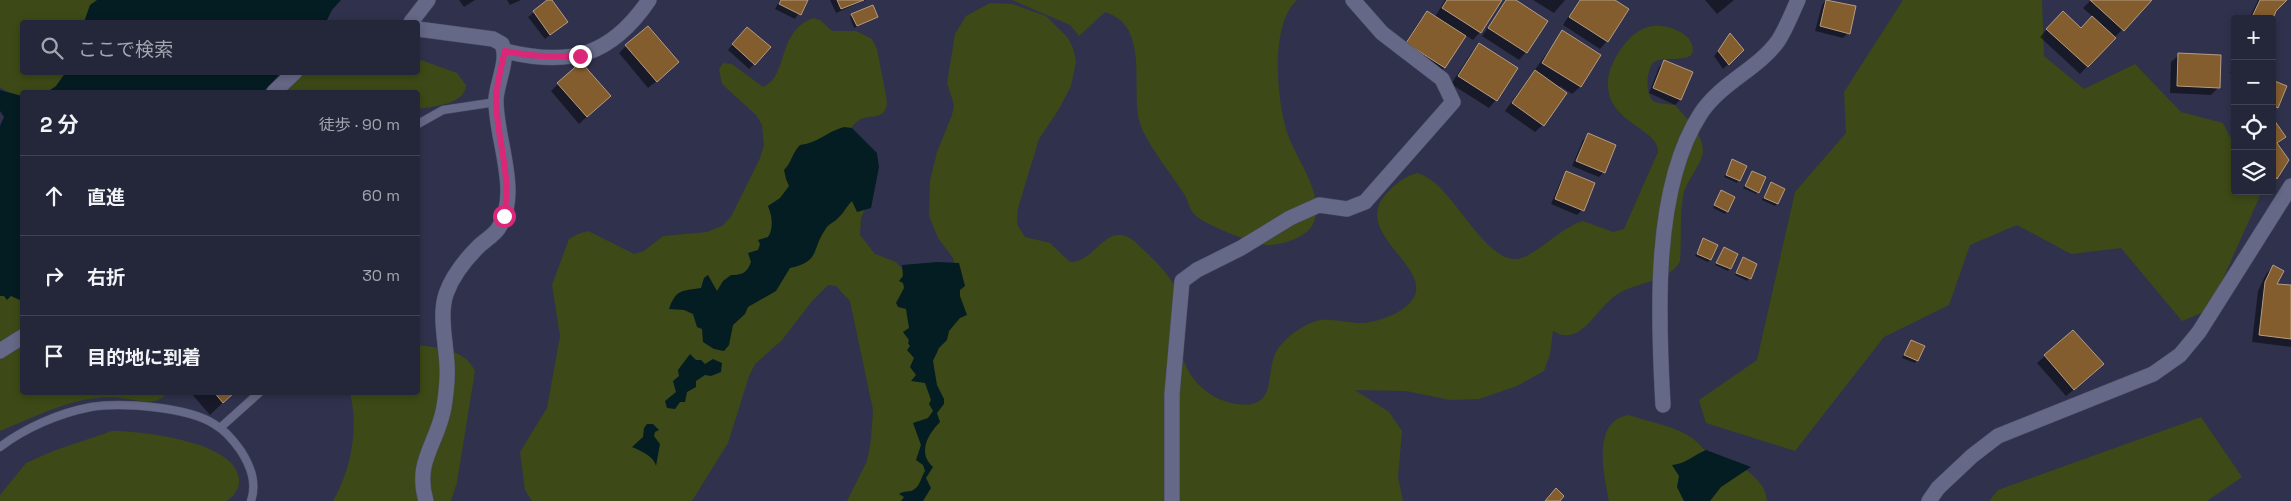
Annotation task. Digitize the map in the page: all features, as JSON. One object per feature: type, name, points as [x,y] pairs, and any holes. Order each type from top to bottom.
[{"type":"street","points":[[413,20],[428,0]]},
{"type":"street","points":[[505,51],[525,56],[547,58],[580,56],[609,44],[635,20],[649,0]]},
{"type":"street","points":[[1172,501],[1172,394],[1182,281],[1197,270],[1241,248],[1290,218],[1319,205],[1347,210],[1365,202],[1454,102],[1442,79],[1382,33],[1353,0]]},
{"type":"street","points":[[1663,405],[1658,328],[1670,184],[1688,139],[1701,113],[1719,91],[1763,56],[1778,41],[1798,0]]},
{"type":"street","points":[[420,29],[493,39],[502,44],[505,51],[497,85],[496,102],[506,165],[507,197],[504,216],[498,230],[477,248],[456,274],[446,294],[444,318],[447,368],[444,408],[422,472],[426,501]]},
{"type":"street","points":[[276,90],[292,75]]},
{"type":"street","points":[[1929,501],[1938,488],[1972,456],[1998,436],[2153,374],[2180,355],[2199,332],[2291,186]]},
{"type":"street","points":[[0,352],[20,338]]},
{"type":"lane","points":[[420,123],[443,110],[496,102]]},
{"type":"lane","points":[[220,428],[257,395]]},
{"type":"lane","points":[[0,447],[37,424],[91,407],[145,406],[191,415],[213,423],[238,447],[249,464],[255,489],[251,501]]},
{"type":"green space","points":[[0,0],[107,0],[92,20],[20,20],[20,75],[69,75],[57,90],[20,90],[20,99],[0,87]]},
{"type":"green space","points":[[1012,0],[1297,0],[1288,12],[1282,27],[1279,45],[1279,85],[1288,135],[1309,179],[1316,202],[1316,213],[1310,229],[1293,240],[1267,245],[1229,233],[1199,218],[1190,208],[1186,197],[1143,131],[1138,109],[1134,44],[1128,30],[1119,19],[1105,12],[1079,36],[1070,25]]},
{"type":"green space","points":[[1903,0],[2042,0],[2044,56],[2084,89],[2135,64],[2181,112],[2223,123],[2231,139],[2231,195],[2260,196],[2209,310],[2182,321],[2121,248],[2071,254],[2017,225],[1970,245],[1949,305],[1884,337],[1795,451],[1706,423],[1699,400],[1757,360],[1795,192],[1846,133],[1844,92]]},
{"type":"green space","points":[[990,3],[1012,4],[1046,16],[1068,38],[1076,61],[1071,86],[1059,109],[1039,139],[1018,208],[1018,226],[1025,237],[1050,243],[1070,262],[1085,258],[1108,238],[1114,236],[1129,237],[1136,242],[1164,271],[1176,289],[1182,353],[1189,372],[1206,391],[1228,402],[1249,404],[1258,402],[1263,397],[1267,391],[1277,351],[1291,335],[1304,326],[1320,320],[1366,323],[1394,314],[1403,309],[1415,296],[1416,282],[1379,225],[1378,210],[1389,190],[1400,181],[1412,175],[1417,173],[1430,179],[1455,204],[1491,248],[1504,256],[1517,259],[1524,257],[1566,229],[1583,221],[1613,232],[1624,229],[1658,152],[1657,144],[1625,118],[1617,109],[1611,99],[1608,78],[1614,60],[1630,38],[1643,29],[1658,26],[1681,32],[1690,40],[1693,51],[1690,56],[1685,58],[1659,60],[1651,65],[1647,82],[1650,98],[1653,101],[1675,105],[1693,126],[1700,138],[1703,150],[1701,160],[1684,192],[1680,261],[1676,267],[1663,276],[1616,295],[1578,332],[1565,335],[1553,331],[1550,354],[1544,371],[1517,386],[1479,399],[1450,400],[1406,391],[1355,390],[1389,412],[1402,431],[1398,477],[1403,501],[847,501],[867,461],[873,410],[850,301],[836,286],[828,285],[812,301],[782,340],[755,364],[749,376],[728,443],[692,501],[532,501],[525,490],[520,452],[547,408],[560,336],[552,285],[569,239],[588,231],[634,254],[644,251],[663,236],[707,232],[722,226],[731,217],[760,158],[764,145],[762,125],[756,115],[722,84],[719,69],[723,63],[732,64],[763,87],[777,74],[793,33],[801,25],[813,18],[820,20],[832,31],[856,31],[872,39],[877,49],[887,101],[884,112],[878,116],[861,119],[847,133],[777,231],[713,337],[850,196],[867,205],[861,218],[860,235],[875,254],[896,262],[909,276],[958,279],[953,258],[938,238],[929,216],[930,181],[937,152],[952,115],[954,105],[947,83],[955,34],[966,16]]},
{"type":"green space","points":[[420,60],[457,73],[466,85],[464,92],[454,101],[420,109],[420,90],[263,90],[275,87],[289,75],[420,75]]},
{"type":"green space","points":[[0,291],[13,292],[20,301],[20,395],[164,395],[158,400],[152,401],[138,401],[117,397],[82,400],[0,431]]},
{"type":"green space","points":[[420,345],[451,351],[465,358],[475,371],[457,482],[451,501],[333,501],[345,476],[352,448],[353,406],[350,395],[420,395]]},
{"type":"green space","points":[[1629,415],[1673,428],[1683,433],[1692,438],[1708,455],[1687,501],[1609,501],[1603,464],[1605,438],[1609,427],[1617,419]]},
{"type":"green space","points":[[2201,417],[2242,477],[2207,501],[1989,501],[1998,490]]},
{"type":"green space","points":[[112,431],[164,436],[205,447],[222,455],[234,466],[239,479],[237,489],[234,495],[226,501],[0,501],[0,495],[26,463],[53,451]]},
{"type":"green space","points":[[1742,467],[1755,477],[1762,486],[1767,501],[1693,501]]},
{"type":"shaded area","points":[[97,0],[341,0],[332,10],[327,20],[85,20],[90,5]]},
{"type":"shaded area","points":[[64,75],[279,75],[265,90],[50,90],[56,86]]},
{"type":"shaded area","points":[[0,90],[20,95],[20,300],[11,296],[7,300],[4,296],[0,296],[0,126],[4,117],[0,111]]},
{"type":"shaded area","points":[[844,127],[852,128],[877,153],[879,167],[871,208],[857,212],[852,201],[839,217],[826,228],[811,258],[807,262],[790,268],[776,291],[748,307],[745,314],[733,325],[729,345],[724,351],[714,349],[703,342],[702,329],[697,327],[693,314],[684,310],[669,309],[674,298],[680,292],[701,288],[704,278],[708,275],[717,291],[723,281],[731,275],[741,274],[748,269],[751,262],[748,253],[758,250],[760,244],[758,240],[768,237],[770,233],[772,222],[768,206],[780,198],[789,186],[784,170],[797,148],[800,145]]},
{"type":"shaded area","points":[[938,262],[959,263],[965,286],[960,290],[960,296],[967,315],[960,318],[949,331],[947,340],[939,348],[933,361],[937,385],[944,399],[944,404],[937,413],[940,422],[928,438],[925,450],[928,462],[933,467],[926,478],[931,488],[923,501],[901,501],[904,497],[899,494],[914,490],[925,471],[923,465],[916,460],[921,445],[913,423],[928,418],[933,411],[929,404],[931,400],[925,383],[911,381],[916,375],[910,367],[914,358],[907,350],[910,346],[909,340],[903,332],[909,328],[906,309],[898,307],[896,303],[904,288],[903,283],[899,281],[903,276],[902,265]]},
{"type":"shaded area","points":[[690,354],[696,360],[701,360],[705,364],[713,359],[722,363],[721,372],[711,376],[705,375],[696,381],[696,387],[687,392],[685,402],[680,402],[675,409],[667,408],[665,401],[676,392],[673,381],[679,376],[678,370]]},
{"type":"shaded area","points":[[647,424],[653,424],[659,430],[655,432],[654,436],[660,444],[656,466],[653,459],[632,447],[643,437],[644,428]]},
{"type":"shaded area","points":[[1706,450],[1751,467],[1721,487],[1710,501],[1684,501],[1677,487],[1679,476],[1672,465],[1685,461]]},
{"type":"building","points":[[547,0],[552,0],[568,22],[550,35],[533,11]]},
{"type":"building","points":[[781,0],[808,0],[801,15],[779,4]]},
{"type":"building","points":[[837,0],[864,0],[841,9]]},
{"type":"building","points":[[1447,0],[1502,0],[1481,33],[1442,8]]},
{"type":"building","points":[[1506,0],[1516,0],[1548,21],[1527,53],[1488,28]]},
{"type":"building","points":[[1580,0],[1615,0],[1629,9],[1608,42],[1569,17]]},
{"type":"building","points":[[1826,0],[1856,6],[1850,34],[1820,26]]},
{"type":"building","points":[[2090,0],[2152,0],[2124,31]]},
{"type":"building","points":[[2260,0],[2287,0],[2274,15],[2253,15]]},
{"type":"building","points":[[873,5],[878,17],[857,26],[851,14]]},
{"type":"building","points":[[1427,11],[1466,36],[1445,68],[1406,43]]},
{"type":"building","points":[[2063,11],[2081,28],[2092,16],[2116,38],[2088,67],[2046,29]]},
{"type":"building","points":[[648,26],[679,62],[657,82],[625,45]]},
{"type":"building","points":[[747,27],[771,47],[755,65],[732,44]]},
{"type":"building","points":[[1562,30],[1601,55],[1581,87],[1542,63]]},
{"type":"building","points":[[1730,33],[1744,50],[1729,65],[1718,51]]},
{"type":"building","points":[[1479,43],[1518,68],[1497,101],[1458,76]]},
{"type":"building","points":[[2178,53],[2221,55],[2220,88],[2177,86]]},
{"type":"building","points":[[1664,60],[1693,72],[1681,100],[1653,88]]},
{"type":"building","points":[[581,62],[611,96],[587,117],[557,83]]},
{"type":"building","points":[[1535,70],[1567,93],[1544,126],[1512,103]]},
{"type":"building","points":[[2276,82],[2287,86],[2278,108],[2276,107]]},
{"type":"building","points":[[2276,123],[2286,137],[2277,143],[2289,160],[2277,179]]},
{"type":"building","points":[[1588,133],[1616,145],[1605,173],[1576,161]]},
{"type":"building","points":[[1732,159],[1747,166],[1740,181],[1726,175]]},
{"type":"building","points":[[1566,171],[1595,183],[1584,211],[1555,199]]},
{"type":"building","points":[[1752,171],[1766,177],[1759,193],[1745,186]]},
{"type":"building","points":[[1771,182],[1785,189],[1778,204],[1764,198]]},
{"type":"building","points":[[1721,190],[1735,197],[1728,212],[1714,205]]},
{"type":"building","points":[[1703,238],[1718,245],[1711,260],[1697,254]]},
{"type":"building","points":[[1724,247],[1738,254],[1731,269],[1716,263]]},
{"type":"building","points":[[1743,257],[1757,264],[1751,279],[1736,273]]},
{"type":"building","points":[[2273,265],[2284,271],[2277,284],[2291,285],[2291,339],[2259,335],[2265,282]]},
{"type":"building","points":[[2073,330],[2104,364],[2074,390],[2044,355]]},
{"type":"building","points":[[1911,340],[1925,346],[1918,361],[1904,355]]},
{"type":"building","points":[[216,395],[232,395],[223,403]]},
{"type":"building","points":[[1556,488],[1564,496],[1560,501],[1545,501]]},
{"type":"route","points":[[504,216],[507,197],[506,165],[496,102],[497,85],[505,51],[525,56],[547,58],[580,56]]}]
